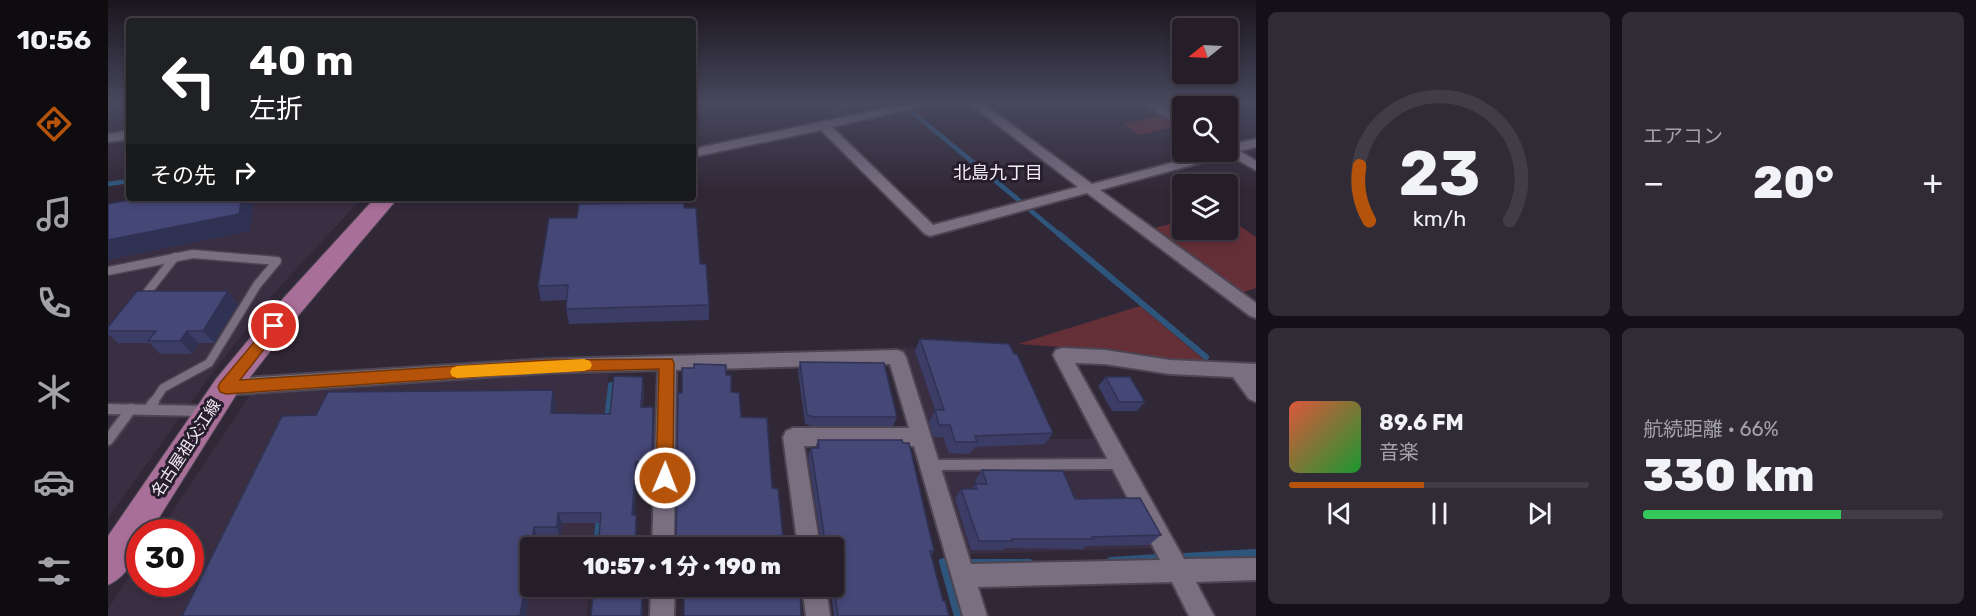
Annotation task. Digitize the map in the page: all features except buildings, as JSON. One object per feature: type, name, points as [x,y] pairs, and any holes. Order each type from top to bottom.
[{"type":"main road","name":"名古屋祖父江線","points":[[108,567],[226,387],[288,310],[384,201]]},
{"type":"street","points":[[696,152],[796,132]]},
{"type":"street","points":[[830,132],[930,231],[1186,162]]},
{"type":"street","points":[[1012,132],[1256,312]]},
{"type":"street","points":[[108,138],[126,135]]},
{"type":"street","points":[[1238,148],[1256,143]]},
{"type":"street","points":[[1238,157],[1256,166]]},
{"type":"street","points":[[1202,616],[1062,355],[1105,357],[1170,367],[1247,371],[1256,394]]},
{"type":"street","points":[[226,387],[548,366],[897,357],[975,616]]},
{"type":"street","points":[[663,537],[667,363]]},
{"type":"street","points":[[807,537],[793,437],[921,437]]},
{"type":"street","points":[[963,576],[1256,569]]},
{"type":"street","points":[[662,616],[663,597]]},
{"type":"street","points":[[815,597],[818,616]]},
{"type":"lane","points":[[108,271],[193,254],[277,261],[257,285],[209,363],[163,388],[148,410]]},
{"type":"lane","points":[[138,303],[175,257]]},
{"type":"lane","points":[[108,409],[210,411]]},
{"type":"lane","points":[[108,440],[131,409]]},
{"type":"lane","points":[[929,465],[1121,464]]},
{"type":"shaded area","points":[[1135,132],[1153,132],[1140,135]]},
{"type":"shaded area","points":[[171,201],[359,201],[274,293],[209,377],[108,518],[108,213]]},
{"type":"shaded area","points":[[1172,224],[1172,240],[1238,240],[1238,225],[1256,237],[1256,288],[1238,294],[1151,229]]},
{"type":"shaded area","points":[[1140,306],[1208,363],[1103,350],[1018,344]]},
{"type":"shaded area","points":[[903,347],[978,354],[1046,439],[1097,439],[1154,548],[968,554]]},
{"type":"shaded area","points":[[609,374],[594,537],[520,537],[520,597],[588,597],[587,616],[108,616],[108,609],[126,582],[126,597],[204,597],[204,519],[168,519],[250,395],[546,375]]},
{"type":"waterway","points":[[936,132],[1021,202]]},
{"type":"waterway","points":[[108,184],[126,181]]},
{"type":"waterway","points":[[1030,210],[1061,236]]},
{"type":"waterway","points":[[1059,234],[1206,357]]},
{"type":"waterway","points":[[609,403],[611,385]]},
{"type":"waterway","points":[[608,421],[610,402]]},
{"type":"waterway","points":[[598,537],[600,515]]},
{"type":"waterway","points":[[1184,557],[1256,553]]},
{"type":"waterway","points":[[1111,561],[1158,558]]},
{"type":"waterway","points":[[943,562],[958,616]]},
{"type":"waterway","points":[[973,563],[1029,563]]},
{"type":"slow traffic","points":[[457,372],[584,365]]},
{"type":"district","name":"北島九丁目","points":[[998,173]]},
{"type":"route","points":[[274,326],[226,387],[548,366],[667,363],[665,478]]}]
